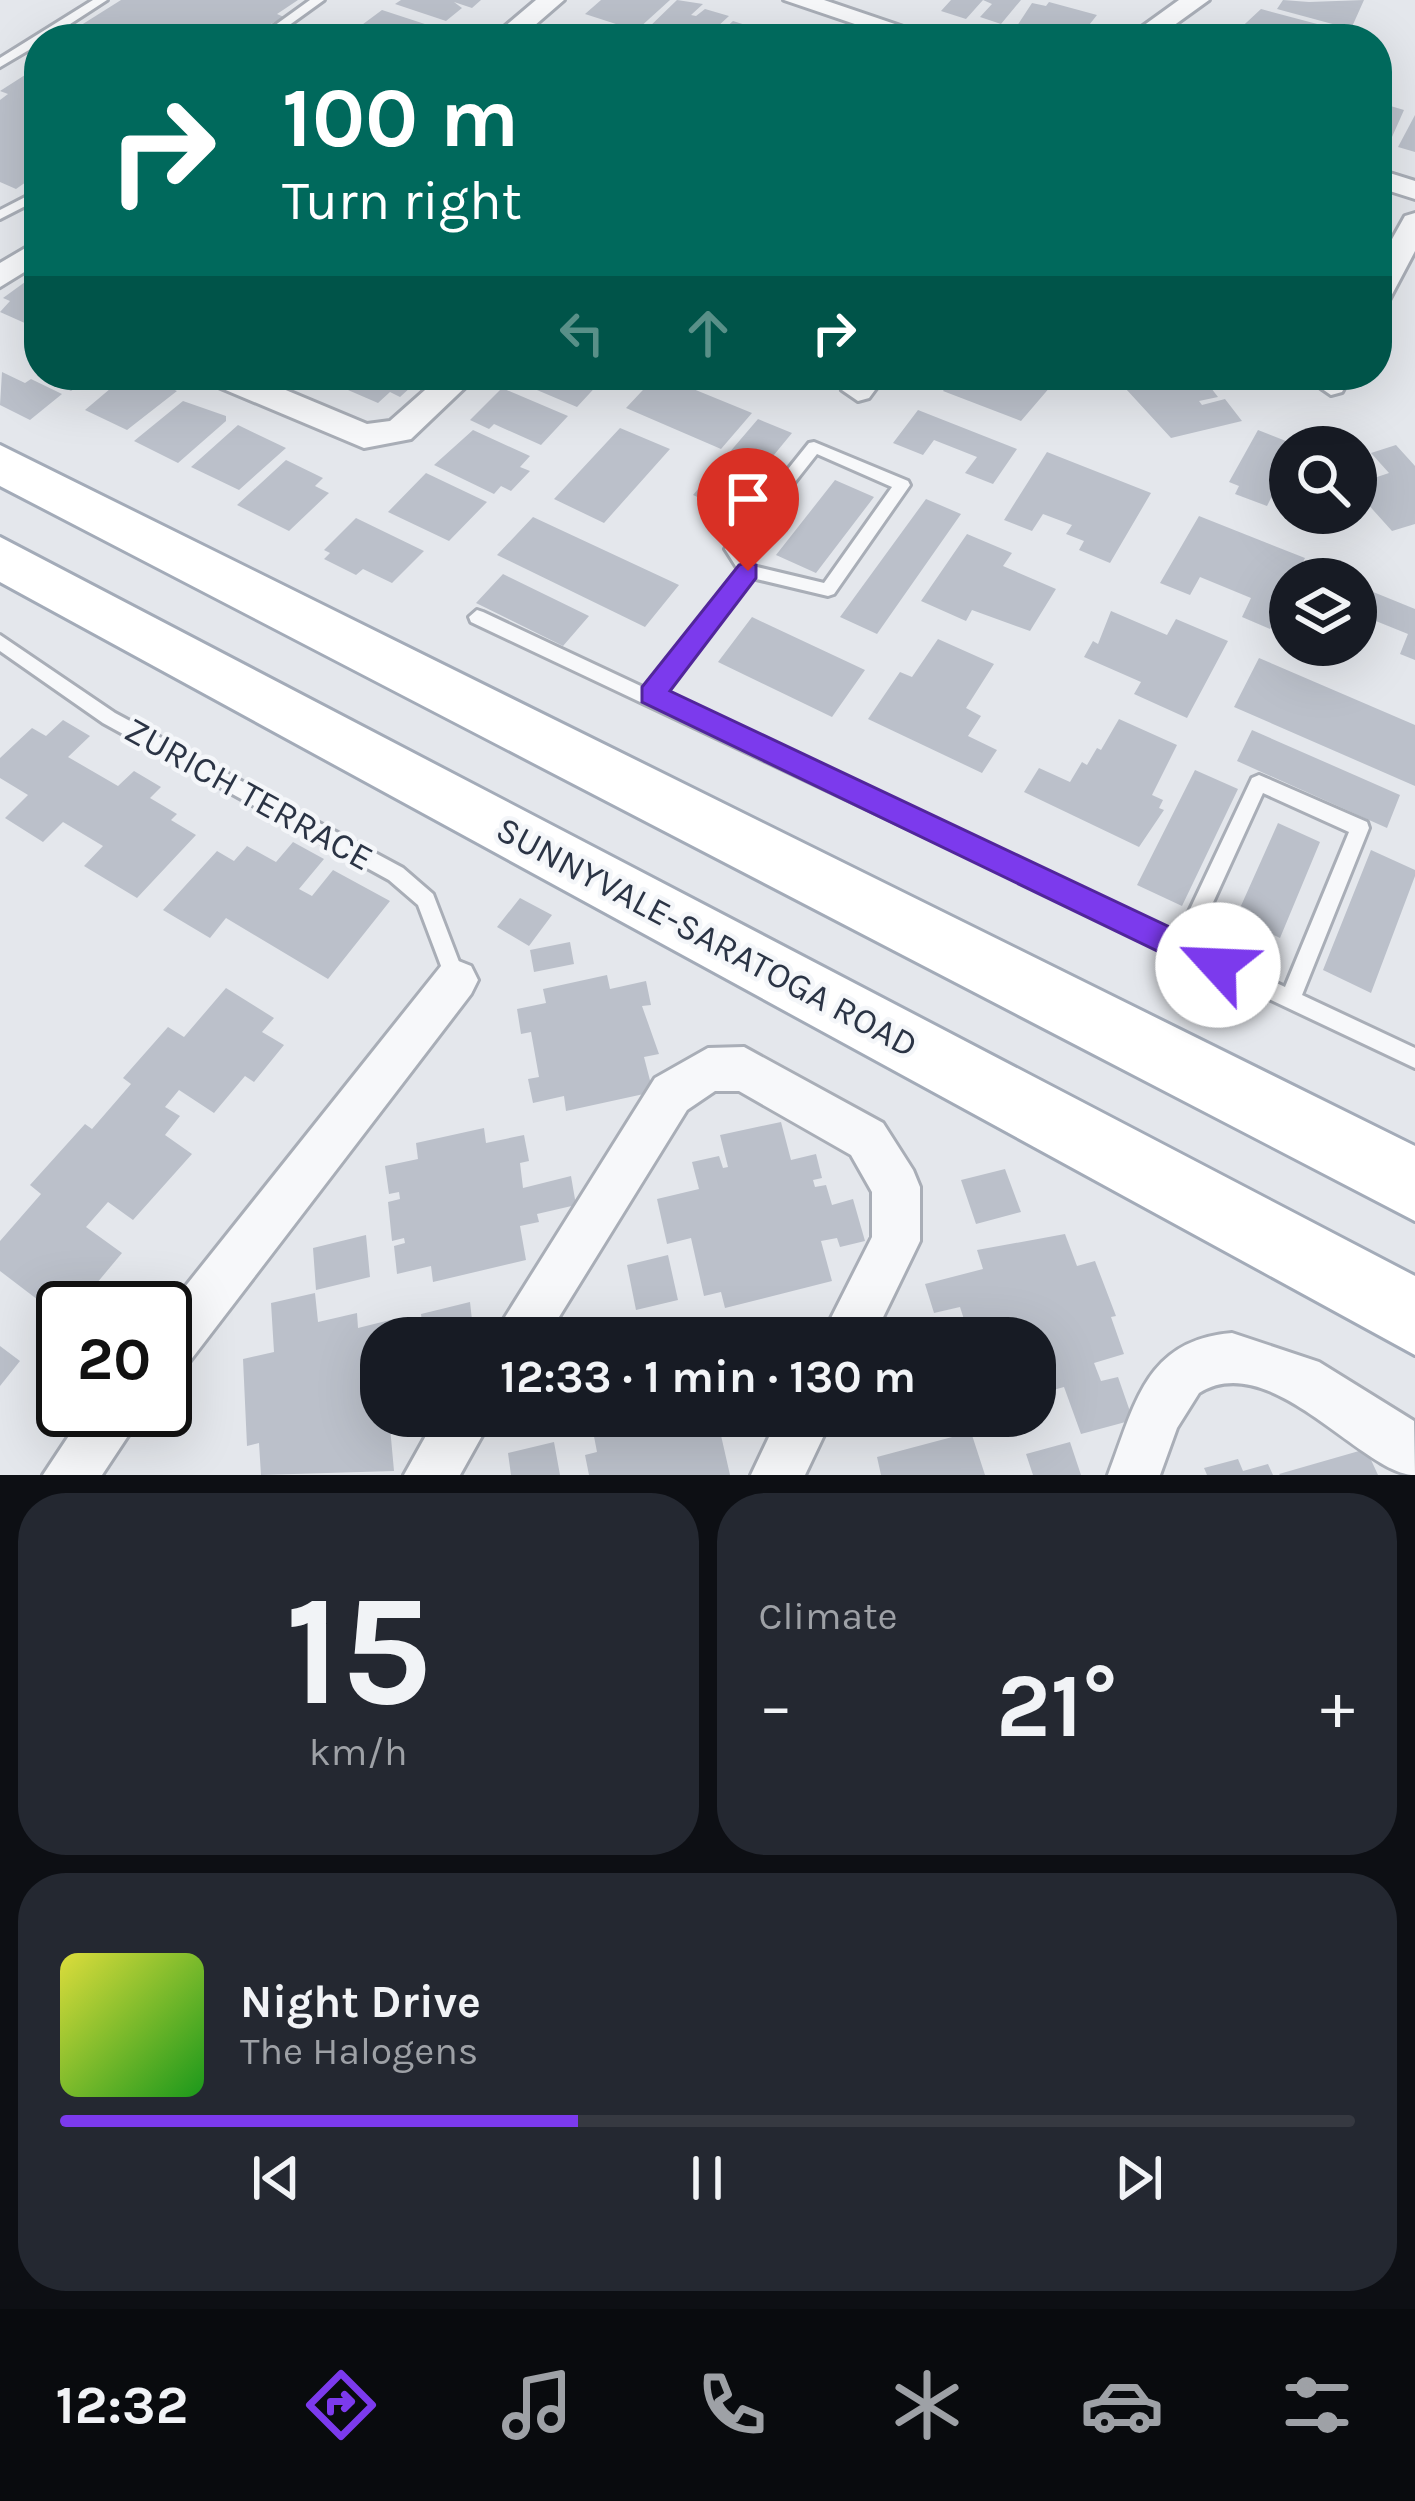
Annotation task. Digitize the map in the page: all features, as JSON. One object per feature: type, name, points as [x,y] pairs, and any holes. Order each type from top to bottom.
[{"type":"main road","points":[[0,464],[1415,1186]]},
{"type":"main road","name":"SUNNYVALE-SARATOGA ROAD","points":[[0,557],[1415,1317]]},
{"type":"street","points":[[521,24],[551,0]]},
{"type":"street","points":[[797,0],[876,24]]},
{"type":"street","points":[[1160,24],[1196,0]]},
{"type":"street","points":[[1392,266],[1415,222]]},
{"type":"street","points":[[255,390],[364,436],[399,431],[445,390]]},
{"type":"street","points":[[192,1317],[456,980]]},
{"type":"street","points":[[530,1317],[671,1094],[708,1070],[744,1069],[867,1139],[896,1186],[896,1241],[857,1317]]},
{"type":"street","points":[[1134,1475],[1160,1408],[1183,1371],[1219,1355],[1266,1364],[1388,1431],[1415,1457]]},
{"type":"street","points":[[69,1475],[98,1437]]},
{"type":"street","points":[[430,1475],[454,1437]]},
{"type":"street","points":[[777,1475],[796,1437]]},
{"type":"lane","points":[[63,24],[101,0]]},
{"type":"lane","points":[[284,24],[318,0]]},
{"type":"lane","points":[[814,447],[902,485],[828,590],[748,571],[733,549],[814,447]]},
{"type":"lane","points":[[652,695],[748,571]]},
{"type":"lane","points":[[477,617],[652,695],[1415,1058]]},
{"type":"lane","name":"ZURICH TERRACE","points":[[0,642],[109,718],[396,874],[426,900],[456,980]]},
{"type":"lane","points":[[1182,948],[1259,783],[1360,828],[1290,999]]},
{"type":"building","points":[[121,0],[298,0],[271,24],[83,24]]},
{"type":"building","points":[[401,0],[481,0],[472,8],[454,2],[462,8],[446,21],[395,4]]},
{"type":"building","points":[[601,0],[670,0],[644,24],[616,24],[585,14]]},
{"type":"building","points":[[677,0],[703,4],[691,15],[705,9],[729,16],[720,24],[652,24]]},
{"type":"building","points":[[951,0],[983,0],[966,19],[941,11]]},
{"type":"building","points":[[983,0],[1021,0],[1001,24],[980,17],[992,4]]},
{"type":"building","points":[[1283,0],[1364,0],[1353,24],[1332,24],[1277,9]]},
{"type":"building","points":[[1049,2],[1097,15],[1090,24],[1018,24],[1032,3],[1046,6]]},
{"type":"building","points":[[1261,9],[1317,24],[1245,24]]},
{"type":"building","points":[[382,10],[425,24],[363,24]]},
{"type":"building","points":[[24,76],[24,183],[16,189],[0,182],[0,100],[8,94],[0,91]]},
{"type":"building","points":[[1392,106],[1404,110],[1392,137]]},
{"type":"building","points":[[1415,115],[1415,152],[1398,147]]},
{"type":"building","points":[[24,283],[24,323],[0,312],[10,301],[3,298]]},
{"type":"building","points":[[2,372],[24,383],[24,390],[62,394],[30,420],[0,405]]},
{"type":"building","points":[[109,390],[177,391],[127,430],[85,410]]},
{"type":"building","points":[[348,390],[408,390],[400,397],[390,392],[378,403]]},
{"type":"building","points":[[500,390],[568,416],[541,445],[494,424],[489,429],[470,420]]},
{"type":"building","points":[[537,390],[593,390],[577,407]]},
{"type":"building","points":[[643,390],[694,390],[752,413],[721,449],[626,408]]},
{"type":"building","points":[[944,390],[1048,390],[1021,421]]},
{"type":"building","points":[[1127,390],[1213,390],[1218,397],[1199,401],[1202,405],[1225,399],[1242,421],[1171,438]]},
{"type":"building","points":[[183,401],[226,416],[226,421],[178,463],[134,441]]},
{"type":"building","points":[[918,410],[1017,449],[993,484],[965,473],[977,457],[934,440],[923,455],[893,443]]},
{"type":"building","points":[[758,419],[792,433],[728,511],[693,495]]},
{"type":"building","points":[[238,425],[286,448],[239,490],[191,467]]},
{"type":"building","points":[[620,428],[670,449],[604,523],[554,499]]},
{"type":"building","points":[[473,430],[530,456],[520,467],[530,471],[511,491],[501,486],[494,494],[434,465]]},
{"type":"building","points":[[1258,430],[1269,434],[1267,506],[1235,494],[1239,486],[1229,482]]},
{"type":"building","points":[[1396,445],[1415,466],[1415,524],[1392,531],[1377,514],[1377,477],[1389,473],[1377,460],[1377,451]]},
{"type":"building","points":[[1047,452],[1151,493],[1110,563],[1079,550],[1084,541],[1066,534],[1072,525],[1043,514],[1032,531],[1004,520]]},
{"type":"building","points":[[286,460],[323,478],[315,486],[329,493],[289,531],[237,505]]},
{"type":"building","points":[[426,473],[487,502],[449,541],[388,512]]},
{"type":"building","points":[[835,480],[874,497],[816,573],[776,555]]},
{"type":"building","points":[[926,499],[961,514],[877,634],[840,617]]},
{"type":"building","points":[[1199,516],[1305,558],[1269,558],[1269,629],[1242,617],[1251,598],[1200,577],[1190,595],[1160,583]]},
{"type":"building","points":[[533,517],[679,585],[645,627],[497,555]]},
{"type":"building","points":[[356,518],[424,551],[392,583],[363,569],[356,575],[324,559],[330,553],[324,550]]},
{"type":"building","points":[[967,534],[1012,553],[1003,566],[1056,589],[1030,631],[972,610],[966,621],[921,601]]},
{"type":"building","points":[[503,574],[589,616],[563,646],[476,603]]},
{"type":"building","points":[[1377,594],[1415,609],[1415,660],[1400,654],[1408,634],[1377,621]]},
{"type":"building","points":[[1111,611],[1167,635],[1176,619],[1228,641],[1187,718],[1134,694],[1141,682],[1084,657],[1093,641],[1098,644]]},
{"type":"building","points":[[752,617],[865,670],[832,717],[718,662]]},
{"type":"building","points":[[938,639],[994,664],[966,708],[981,716],[968,736],[997,750],[982,773],[868,719],[900,672],[912,677]]},
{"type":"building","points":[[1259,658],[1415,725],[1415,786],[1234,707]]},
{"type":"building","points":[[1119,719],[1177,745],[1152,795],[1163,800],[1159,808],[1164,810],[1139,847],[1024,792],[1039,768],[1070,782],[1082,762],[1087,765],[1097,748],[1101,750]]},
{"type":"building","points":[[63,720],[90,736],[68,757],[118,786],[134,771],[161,787],[150,798],[177,814],[171,820],[196,835],[137,898],[84,866],[103,846],[63,822],[43,842],[5,818],[28,795],[0,778],[0,758],[32,728],[46,736]]},
{"type":"building","points":[[1252,730],[1400,795],[1387,828],[1237,761]]},
{"type":"building","points":[[1195,770],[1238,789],[1182,906],[1137,885]]},
{"type":"building","points":[[1278,823],[1320,842],[1280,938],[1236,917]]},
{"type":"building","points":[[293,842],[324,859],[299,889],[312,896],[333,870],[390,901],[328,979],[226,918],[210,938],[163,910],[217,851],[234,861],[247,846],[276,862]]},
{"type":"building","points":[[1371,850],[1415,870],[1415,876],[1371,993],[1323,970]]},
{"type":"building","points":[[520,898],[552,915],[529,946],[497,927]]},
{"type":"building","points":[[570,942],[574,964],[534,972],[530,950]]},
{"type":"building","points":[[607,975],[610,989],[646,981],[651,1005],[642,1006],[659,1054],[644,1057],[653,1092],[566,1111],[564,1096],[533,1103],[528,1079],[539,1077],[531,1032],[521,1034],[517,1009],[546,1003],[543,989]]},
{"type":"building","points":[[226,988],[274,1018],[262,1032],[284,1045],[254,1082],[245,1076],[214,1113],[179,1090],[165,1107],[180,1116],[165,1135],[192,1154],[133,1220],[108,1202],[86,1227],[122,1253],[99,1281],[36,1281],[36,1298],[0,1271],[0,1241],[41,1194],[30,1185],[85,1124],[92,1129],[131,1084],[123,1078],[168,1027],[184,1037]]},
{"type":"building","points":[[781,1122],[791,1160],[816,1154],[822,1178],[813,1180],[815,1187],[826,1185],[832,1205],[853,1199],[865,1241],[840,1247],[837,1238],[821,1241],[832,1281],[725,1308],[721,1292],[704,1296],[691,1238],[667,1244],[657,1199],[699,1189],[692,1162],[719,1156],[723,1168],[728,1167],[720,1135]]},
{"type":"building","points":[[484,1128],[486,1143],[524,1135],[529,1161],[520,1163],[523,1188],[571,1176],[576,1205],[537,1214],[539,1222],[520,1226],[526,1260],[433,1282],[431,1266],[397,1274],[394,1246],[405,1243],[404,1238],[392,1241],[388,1202],[400,1199],[399,1192],[389,1194],[385,1166],[418,1159],[416,1143]]},
{"type":"building","points":[[1005,1169],[1021,1212],[976,1224],[961,1180]]},
{"type":"building","points":[[1065,1234],[1077,1266],[1095,1261],[1116,1316],[1111,1317],[1124,1354],[1094,1363],[1101,1381],[1118,1377],[1133,1420],[1081,1434],[1064,1387],[1056,1389],[1056,1317],[963,1317],[960,1307],[934,1313],[925,1284],[983,1269],[977,1250]]},
{"type":"building","points":[[366,1235],[370,1277],[316,1290],[313,1248]]},
{"type":"building","points":[[668,1255],[678,1300],[636,1310],[627,1265]]},
{"type":"building","points":[[315,1293],[318,1322],[357,1313],[360,1437],[391,1437],[394,1471],[261,1475],[259,1443],[247,1446],[243,1359],[274,1352],[271,1303]]},
{"type":"building","points":[[470,1302],[472,1317],[421,1317]]},
{"type":"building","points":[[0,1346],[20,1361],[0,1386]]},
{"type":"building","points":[[594,1437],[721,1437],[730,1475],[589,1475],[585,1455],[597,1452]]},
{"type":"building","points":[[952,1437],[973,1437],[985,1475],[881,1475],[877,1457]]},
{"type":"building","points":[[554,1442],[560,1475],[511,1475],[508,1453]]},
{"type":"building","points":[[1070,1442],[1081,1475],[1033,1475],[1026,1454]]},
{"type":"building","points":[[1366,1449],[1378,1475],[1279,1474]]},
{"type":"building","points":[[1238,1459],[1243,1471],[1268,1464],[1273,1475],[1207,1475],[1204,1468]]},
{"type":"route","points":[[748,571],[652,695],[1218,965]]}]
